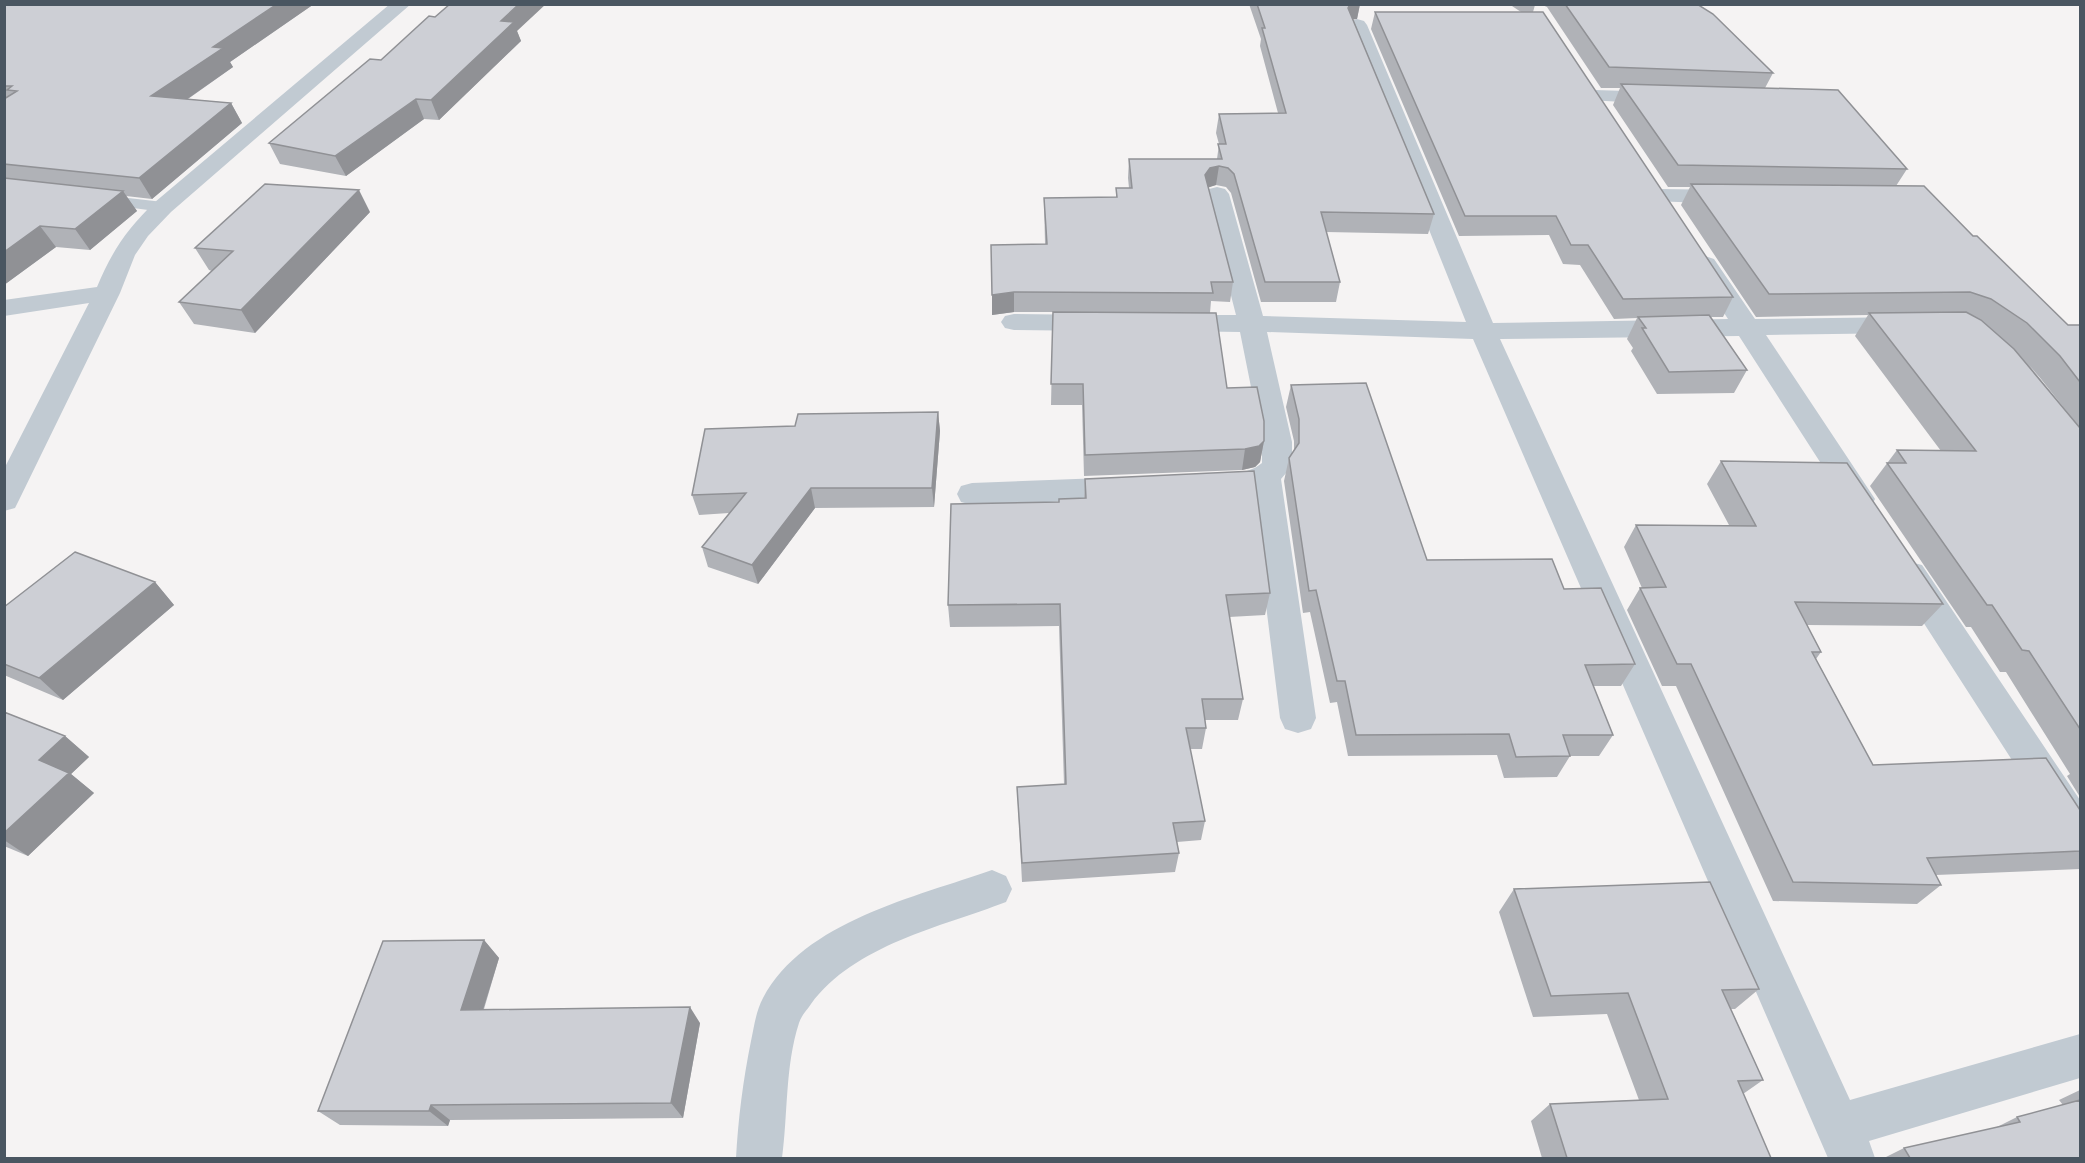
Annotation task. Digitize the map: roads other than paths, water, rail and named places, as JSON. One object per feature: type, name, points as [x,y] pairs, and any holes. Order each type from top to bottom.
[{"type":"street","points":[[4,500],[107,293],[123,255],[139,231],[163,207],[402,4]]},
{"type":"street","points":[[1357,25],[1483,331],[1845,1143],[2080,1056]]},
{"type":"street","points":[[1614,127],[1588,87],[1686,99]]},
{"type":"street","points":[[1756,198],[1654,187],[1872,516]]},
{"type":"street","points":[[972,494],[1242,483],[1266,478],[1277,466],[1277,442],[1251,324],[1217,194]]},
{"type":"street","points":[[4,308],[107,293]]},
{"type":"street","points":[[1014,322],[1251,324],[1483,331],[1748,329],[1930,324]]},
{"type":"street","points":[[1266,478],[1298,718]]},
{"type":"street","points":[[1898,556],[2080,832]]},
{"type":"street","points":[[759,1158],[768,1069],[779,1012],[803,980],[831,955],[865,935],[992,890]]},
{"type":"lane","points":[[84,198],[163,207]]}]
